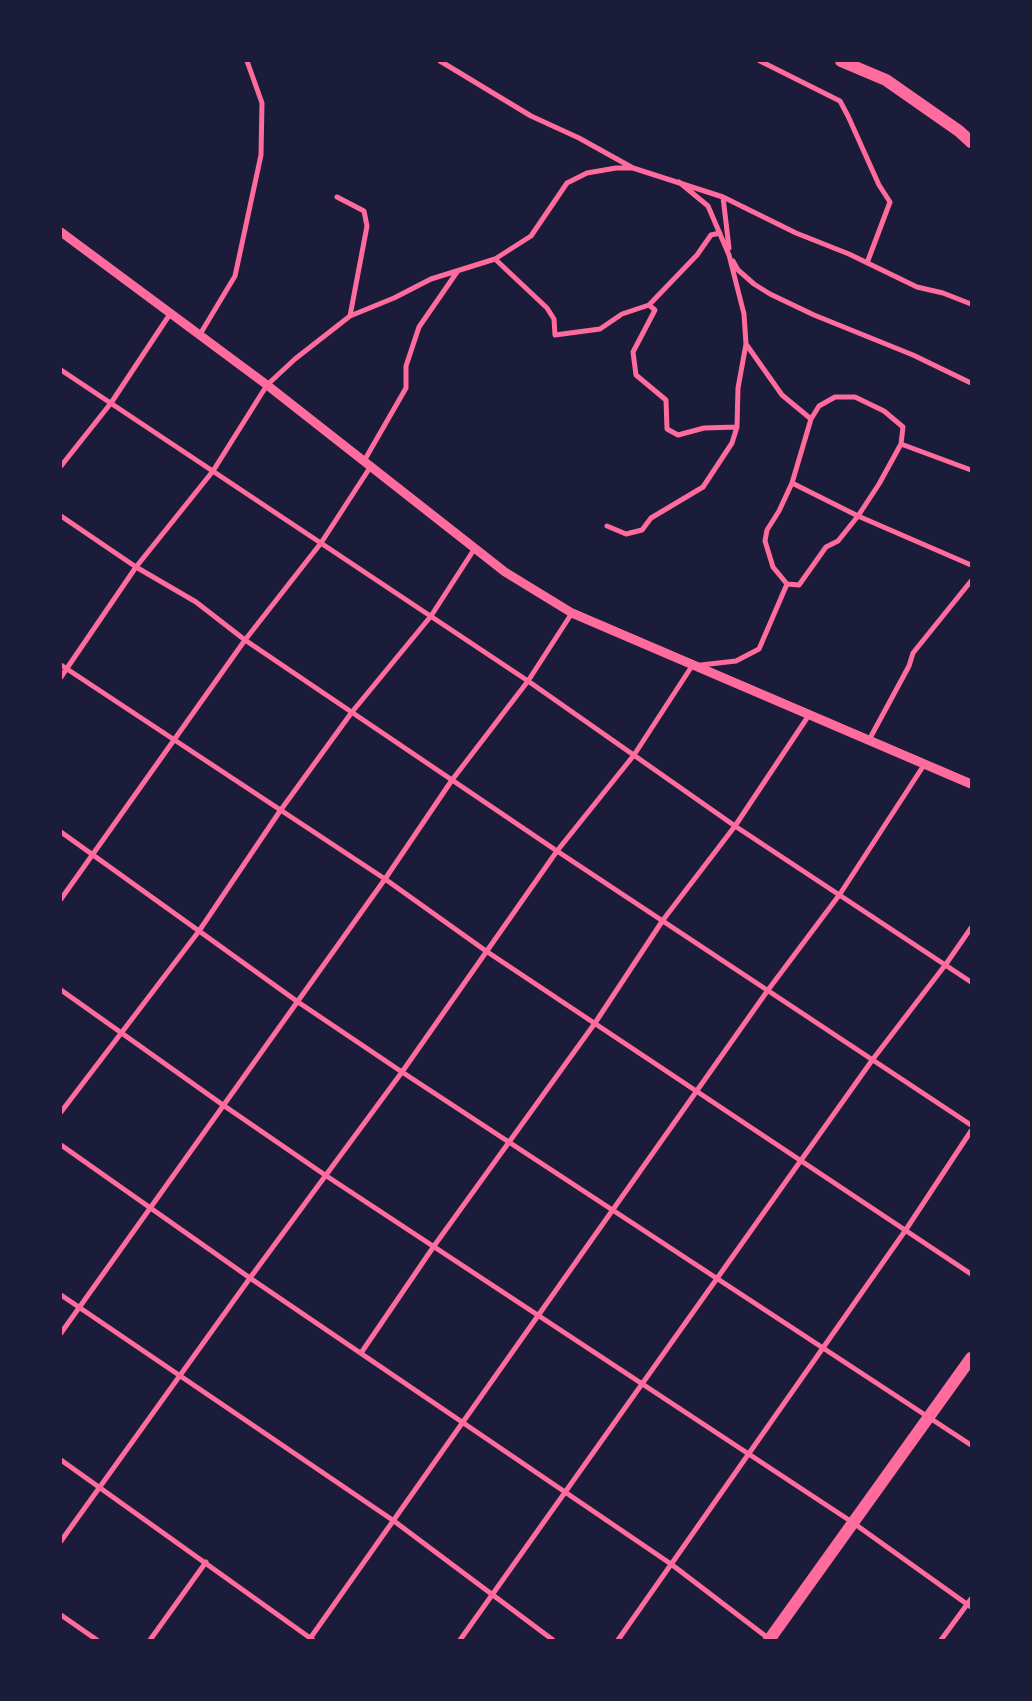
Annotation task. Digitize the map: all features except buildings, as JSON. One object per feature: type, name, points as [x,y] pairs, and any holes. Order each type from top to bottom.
[{"type":"main road","points":[[841,61],[886,80],[959,131],[971,142]]},
{"type":"main road","points":[[770,1640],[852,1522],[971,1358]]},
{"type":"street","points":[[199,336],[234,276],[261,155],[262,103],[247,61]]},
{"type":"street","points":[[440,61],[531,116],[579,138],[633,168],[723,196],[796,234],[867,263],[917,287],[943,293],[971,304]]},
{"type":"street","points":[[760,61],[840,101],[848,116],[879,185],[890,202],[867,263]]},
{"type":"street","points":[[61,677],[136,567],[213,471],[267,385],[302,353],[350,316],[394,298],[431,279],[494,259],[531,236],[567,183],[587,173],[616,168],[633,168]]},
{"type":"street","points":[[607,526],[626,534],[642,530],[651,518],[703,486],[732,443],[737,427],[738,388],[746,344],[744,314],[729,255],[708,206],[676,180]]},
{"type":"street","points":[[723,196],[729,255],[743,275],[754,284],[770,294],[814,315],[913,355],[971,383]]},
{"type":"street","points":[[337,197],[364,211],[367,226],[350,316]]},
{"type":"street","points":[[61,232],[267,385],[505,572],[572,614],[971,784]]},
{"type":"street","points":[[494,259],[547,308],[554,319],[555,335],[600,330],[622,314],[649,305],[697,255],[711,235],[720,233]]},
{"type":"street","points":[[61,899],[245,640],[321,543],[368,464],[406,388],[406,366],[419,327],[458,271]]},
{"type":"street","points":[[649,305],[655,310],[633,352],[636,374],[666,400],[667,429],[678,435],[704,428],[737,427]]},
{"type":"street","points":[[61,466],[111,402],[170,314]]},
{"type":"street","points":[[746,344],[782,395],[810,419]]},
{"type":"street","points":[[61,370],[528,681],[735,826],[971,982]]},
{"type":"street","points":[[835,397],[855,397],[884,411],[903,428],[901,444],[879,484],[858,516],[838,541],[826,547],[799,585],[787,584],[773,567],[765,541],[767,530],[779,511],[792,483],[810,419],[819,406],[835,397]]},
{"type":"street","points":[[901,444],[971,470]]},
{"type":"street","points":[[792,483],[858,516],[971,565]]},
{"type":"street","points":[[61,516],[136,567],[196,602],[245,640],[557,851],[874,1058],[971,1125]]},
{"type":"street","points":[[61,1112],[199,931],[280,811],[352,712],[431,616],[475,548]]},
{"type":"street","points":[[869,740],[901,681],[913,653],[971,581]]},
{"type":"street","points":[[692,666],[736,661],[759,649],[787,584]]},
{"type":"street","points":[[61,1333],[385,879],[452,780],[528,681],[572,614]]},
{"type":"street","points":[[61,665],[385,879],[486,951],[971,1274]]},
{"type":"street","points":[[61,1541],[250,1278],[402,1072],[557,851],[634,755],[692,666]]},
{"type":"street","points":[[361,1352],[434,1246],[595,1022],[663,920],[735,826],[809,715]]},
{"type":"street","points":[[61,1460],[311,1639],[768,990],[840,894],[924,765]]},
{"type":"street","points":[[61,832],[298,1002],[971,1445]]},
{"type":"street","points":[[460,1640],[565,1491],[719,1279],[874,1058],[971,928]]},
{"type":"street","points":[[61,990],[325,1175],[852,1522],[969,1605]]},
{"type":"street","points":[[618,1640],[905,1231],[971,1131]]},
{"type":"street","points":[[61,1145],[250,1278],[670,1564],[770,1640]]},
{"type":"street","points":[[61,1295],[394,1521],[553,1640]]},
{"type":"street","points":[[150,1640],[206,1562]]},
{"type":"street","points":[[940,1640],[969,1605],[971,1599]]},
{"type":"street","points":[[61,1615],[97,1640]]}]
